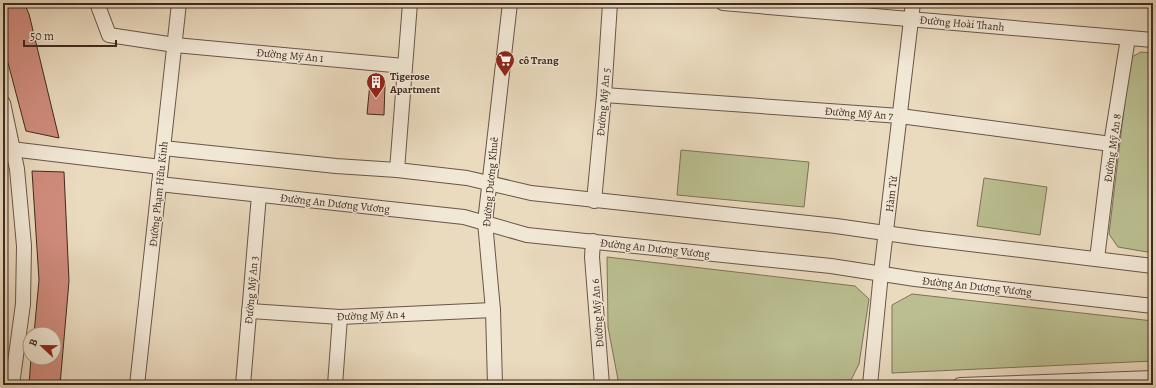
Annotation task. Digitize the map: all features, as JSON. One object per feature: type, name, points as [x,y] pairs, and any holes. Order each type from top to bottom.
[{"type":"street","name":"Đường Mỹ An 1","points":[[96,3],[109,35],[176,45],[404,66]]},
{"type":"street","name":"Đường Phạm Hữu Kính","points":[[137,385],[180,3]]},
{"type":"street","points":[[397,170],[410,3]]},
{"type":"street","name":"Đường Dương Khuê","points":[[495,385],[493,310],[485,222],[488,183],[510,3]]},
{"type":"street","name":"Đường Mỹ An 5","points":[[594,201],[604,95],[610,3]]},
{"type":"street","name":"Đường Hoài Thanh","points":[[723,3],[912,18],[1153,40]]},
{"type":"street","name":"Hàm Tử","points":[[870,385],[881,273],[913,3]]},
{"type":"street","name":"Đường Mỹ An 8","points":[[1097,259],[1111,144],[1128,38]]},
{"type":"street","name":"Đường Mỹ An 7","points":[[604,95],[900,116],[1111,144]]},
{"type":"street","points":[[3,103],[11,149],[17,169],[23,217],[25,269],[23,304],[12,385]]},
{"type":"street","points":[[163,148],[336,166],[397,170],[488,183],[531,193],[886,232],[920,238],[1153,266]]},
{"type":"street","points":[[11,149],[161,167]]},
{"type":"street","name":"Đường An Dương Vương","points":[[159,184],[464,218],[485,222],[528,235],[823,265],[915,279],[1153,306]]},
{"type":"street","name":"Đường Mỹ An 3","points":[[243,385],[259,195]]},
{"type":"street","name":"Đường Mỹ An 6","points":[[593,241],[592,257],[602,385]]},
{"type":"street","name":"Đường Mỹ An 4","points":[[249,311],[340,317],[493,310]]},
{"type":"street","points":[[335,385],[340,317]]},
{"type":"street","points":[[960,385],[1153,378]]},
{"type":"green space","points":[[1141,52],[1153,53],[1153,253],[1118,247],[1109,234],[1130,58]]},
{"type":"green space","points":[[681,150],[809,162],[804,207],[677,195]]},
{"type":"green space","points":[[984,178],[1047,187],[1040,235],[977,226]]},
{"type":"green space","points":[[607,257],[855,286],[869,299],[859,364],[851,380],[619,385],[608,327]]},
{"type":"green space","points":[[912,294],[1153,321],[1153,361],[892,373],[892,305]]},
{"type":"building","points":[[3,3],[24,3],[29,14],[59,138],[26,131],[3,44]]},
{"type":"building","name":"Tigerose Apartment","points":[[370,83],[385,84],[384,115],[367,114]]},
{"type":"building","points":[[32,171],[64,172],[69,281],[62,362],[62,326],[35,326],[39,280]]},
{"type":"building","points":[[30,366],[62,366],[60,385],[29,385]]},
{"type":"place","name":"cô Trang","points":[[505,77]]},
{"type":"place","name":"Tigerose Apartment","points":[[376,99]]}]
